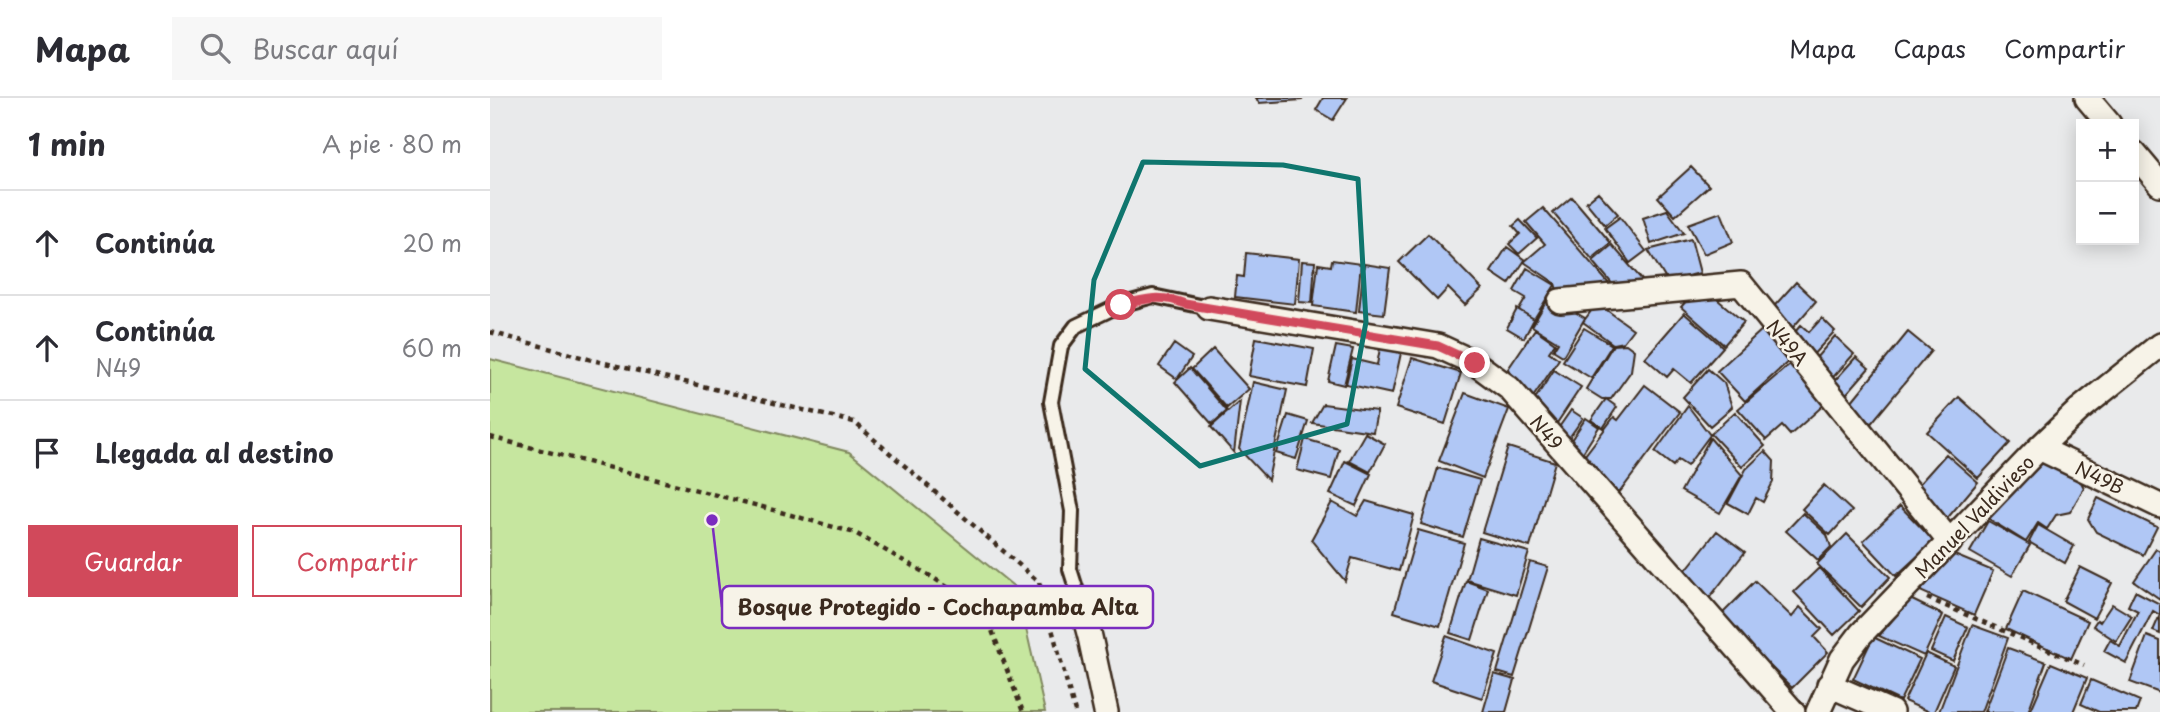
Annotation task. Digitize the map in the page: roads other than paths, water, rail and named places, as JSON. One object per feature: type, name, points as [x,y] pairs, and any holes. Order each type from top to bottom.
[{"type":"street","points":[[2087,98],[2105,119]]},
{"type":"street","points":[[2139,159],[2160,184]]},
{"type":"street","name":"N49A","points":[[1560,300],[1741,284],[1950,542]]},
{"type":"street","name":"N49","points":[[1209,308],[1438,346],[1488,371],[1518,399],[1793,712]]},
{"type":"street","name":"Manuel Valdivieso","points":[[1818,712],[1842,659],[1861,634],[2039,448],[2080,410],[2160,345]]},
{"type":"street","name":"N49B","points":[[2039,448],[2160,506]]},
{"type":"street","points":[[1082,607],[1106,712]]},
{"type":"street","points":[[1829,685],[1891,712]]},
{"type":"lane","points":[[1082,607],[1070,569],[1072,511],[1051,402],[1061,346],[1076,327],[1121,305],[1153,296],[1209,308]]},
{"type":"place","name":"Bosque Protegido - Cochapamba Alta","points":[[712,520]]}]
